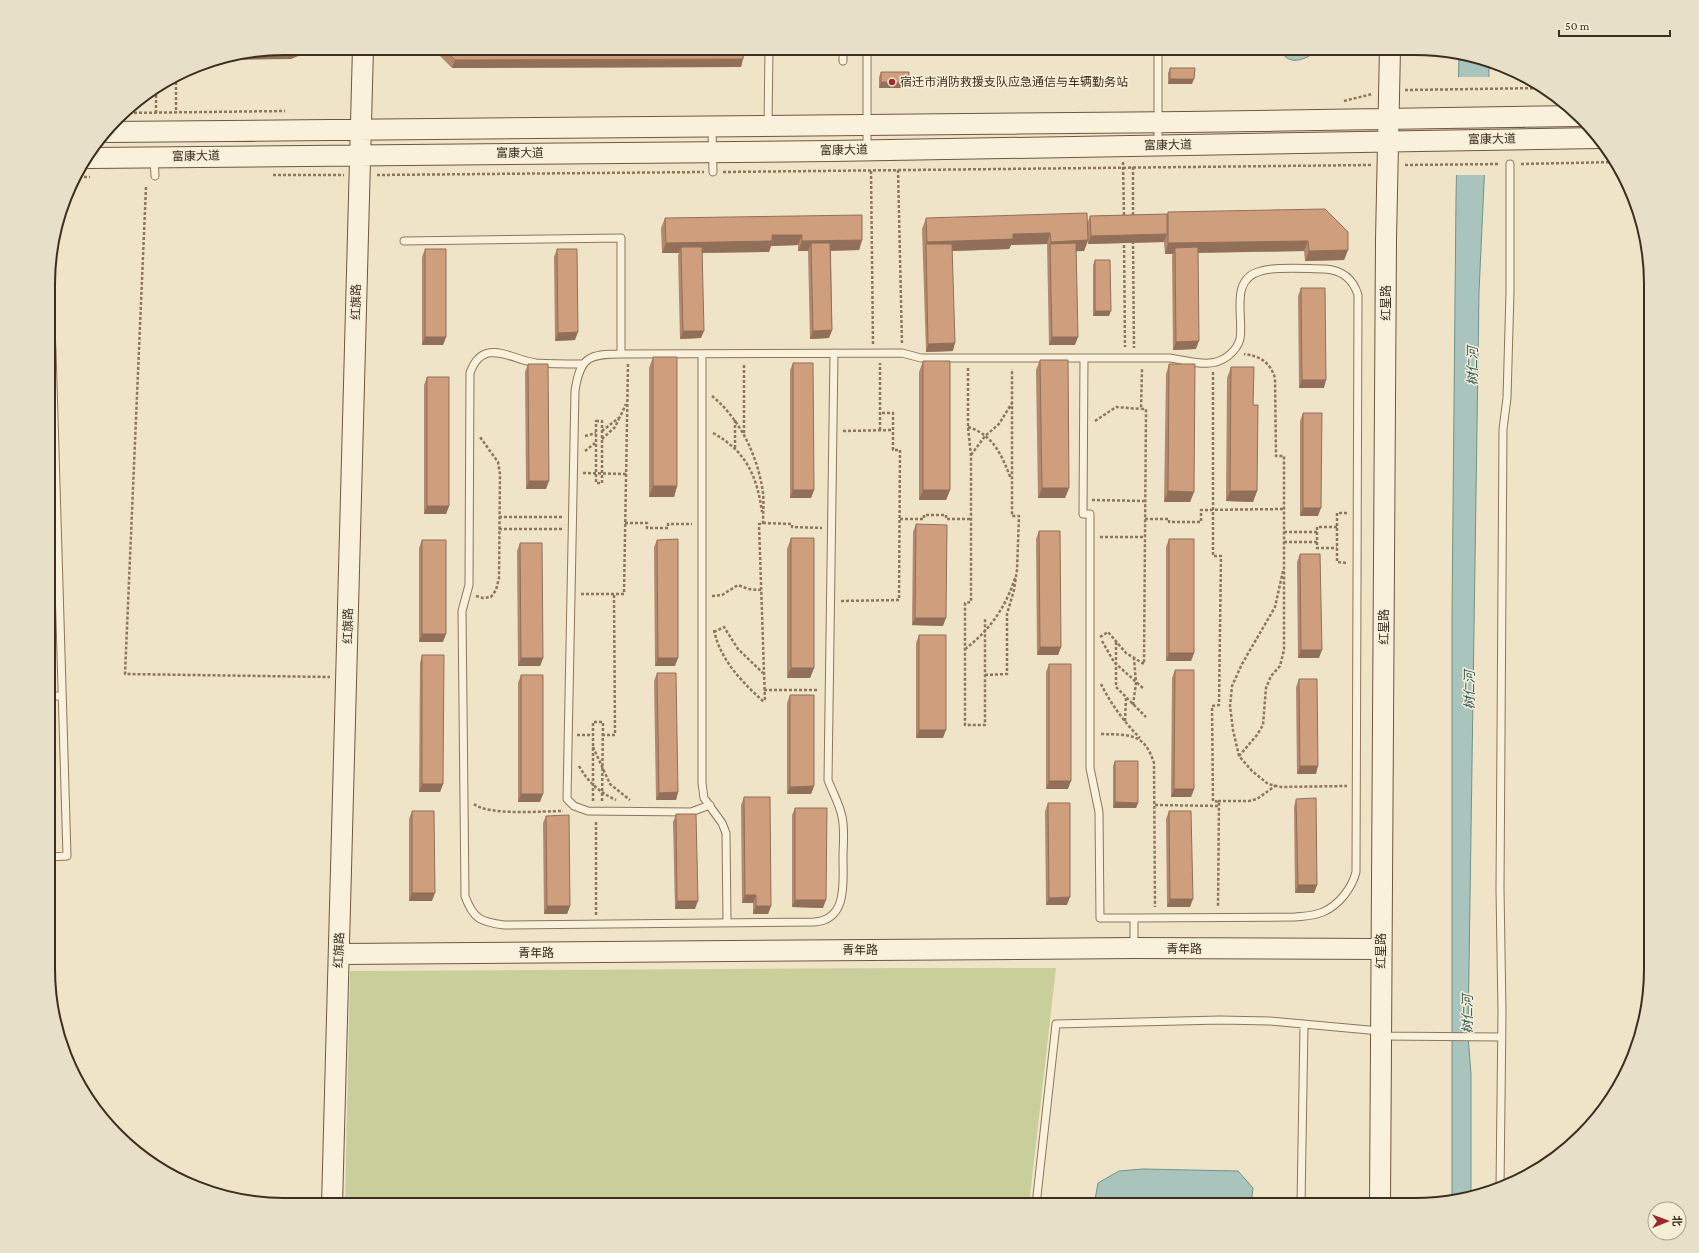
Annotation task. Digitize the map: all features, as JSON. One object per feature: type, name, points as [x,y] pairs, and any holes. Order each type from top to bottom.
[{"type":"street","name":"红旗路","points":[[332,1198],[363,55]]},
{"type":"street","name":"红星路","points":[[1380,1198],[1387,141],[1390,119],[1390,55]]},
{"type":"street","name":"富康大道","points":[[114,131],[156,122],[361,129],[1158,122],[1571,116]]},
{"type":"street","name":"富康大道","points":[[93,158],[154,166],[360,154],[712,152],[1592,138]]},
{"type":"street","name":"青年路","points":[[339,954],[1134,948],[1381,949]]},
{"type":"lane","points":[[768,125],[769,55]]},
{"type":"lane","points":[[842,55],[842,61]]},
{"type":"lane","points":[[866,150],[867,55]]},
{"type":"lane","points":[[1158,55],[1158,145]]},
{"type":"lane","points":[[712,126],[713,172]]},
{"type":"lane","points":[[1500,1182],[1500,881],[1503,429],[1507,398],[1510,292],[1510,164]]},
{"type":"lane","points":[[404,241],[621,238],[625,354]]},
{"type":"lane","points":[[710,805],[691,812],[595,811],[574,806],[567,799],[575,391],[577,375],[583,364],[590,358],[601,354],[744,353],[902,353],[921,358],[1084,358],[1125,358],[1134,358],[1142,358],[1169,358],[1196,364],[1212,363],[1218,362],[1232,353],[1240,340],[1240,294],[1244,282],[1252,275],[1269,269],[1327,269],[1338,271],[1349,277],[1355,286],[1358,295],[1356,872],[1352,885],[1340,900],[1324,912],[1314,915],[1295,917],[1100,918],[1099,812],[1090,768],[1090,514],[1083,514],[1084,358]]},
{"type":"lane","points":[[583,364],[535,363],[498,353],[480,356],[474,362],[470,373],[469,585],[462,611],[465,896],[469,906],[477,918],[487,923],[504,925],[823,921],[839,906],[843,895],[844,828],[842,816],[828,780],[834,353]]},
{"type":"lane","points":[[702,354],[702,783],[704,798],[722,823],[726,833],[727,922]]},
{"type":"lane","points":[[55,476],[67,856],[55,857]]},
{"type":"lane","points":[[55,696],[62,696]]},
{"type":"lane","points":[[1134,918],[1134,948]]},
{"type":"lane","points":[[1037,1198],[1056,1024],[1064,1022],[1220,1020],[1270,1021],[1380,1033],[1428,1036],[1501,1037]]},
{"type":"lane","points":[[1300,1198],[1304,1025]]},
{"type":"path","points":[[176,82],[176,122]]},
{"type":"path","points":[[1339,102],[1390,91],[1533,88]]},
{"type":"path","points":[[156,95],[156,122]]},
{"type":"path","points":[[130,115],[156,122],[176,122],[292,111]]},
{"type":"path","points":[[1127,146],[1133,168],[1133,223]]},
{"type":"path","points":[[1124,223],[1123,168],[1127,146]]},
{"type":"path","points":[[266,175],[871,171],[1608,162]]},
{"type":"path","points":[[898,170],[902,353]]},
{"type":"path","points":[[871,171],[876,353],[880,430]]},
{"type":"path","points":[[82,177],[96,177]]},
{"type":"path","points":[[146,187],[125,674],[346,678]]},
{"type":"path","points":[[1124,239],[1125,358]]},
{"type":"path","points":[[1133,239],[1134,358]]},
{"type":"path","points":[[744,353],[744,434]]},
{"type":"path","points":[[1232,353],[1253,356],[1265,362],[1272,368],[1275,378],[1276,456],[1284,456],[1284,650],[1280,666],[1271,676],[1266,688],[1263,725],[1257,735],[1239,756]]},
{"type":"path","points":[[571,594],[624,594],[627,402],[625,354]]},
{"type":"path","points":[[968,358],[968,427],[971,456],[971,602],[965,602],[965,725],[985,725],[985,619]]},
{"type":"path","points":[[1142,358],[1142,409]]},
{"type":"path","points":[[1212,363],[1213,556],[1221,556],[1219,705],[1212,706],[1213,801]]},
{"type":"path","points":[[985,675],[1007,674],[1007,614],[1014,590],[1017,570],[1019,516],[1012,516],[1012,366]]},
{"type":"path","points":[[702,387],[719,401],[735,419],[744,434],[760,477],[763,493],[763,524]]},
{"type":"path","points":[[602,439],[614,427],[627,402]]},
{"type":"path","points":[[971,456],[985,436],[1000,424],[1012,402]]},
{"type":"path","points":[[1084,424],[1095,421],[1116,407],[1146,409],[1144,664],[1126,653],[1108,632],[1100,637]]},
{"type":"path","points":[[830,601],[899,600],[900,450],[893,450],[893,414],[880,413]]},
{"type":"path","points":[[602,431],[620,417]]},
{"type":"path","points":[[735,419],[735,450]]},
{"type":"path","points":[[596,421],[602,421],[602,439],[602,483],[596,483],[596,421]]},
{"type":"path","points":[[467,591],[483,598],[491,597],[496,590],[499,578],[498,462],[488,447],[469,425]]},
{"type":"path","points":[[702,427],[723,438],[744,461],[759,490],[763,524]]},
{"type":"path","points":[[968,427],[985,436],[998,449],[1012,482]]},
{"type":"path","points":[[832,431],[893,430]]},
{"type":"path","points":[[573,473],[626,474]]},
{"type":"path","points":[[1083,500],[1146,501]]},
{"type":"path","points":[[1145,519],[1169,519],[1169,522],[1201,522],[1201,510],[1284,509]]},
{"type":"path","points":[[1357,513],[1337,513],[1337,562],[1357,563]]},
{"type":"path","points":[[900,519],[924,519],[924,515],[946,515],[946,519],[971,519]]},
{"type":"path","points":[[499,517],[572,517]]},
{"type":"path","points":[[625,523],[647,523],[647,528],[668,528],[668,524],[702,524]]},
{"type":"path","points":[[713,625],[714,632],[727,661],[735,673],[744,684],[765,702],[759,524],[792,524],[792,527],[831,528]]},
{"type":"path","points":[[1337,527],[1317,527],[1317,548],[1337,548]]},
{"type":"path","points":[[499,529],[572,529]]},
{"type":"path","points":[[1284,532],[1317,532]]},
{"type":"path","points":[[1090,537],[1145,537]]},
{"type":"path","points":[[1284,542],[1317,542]]},
{"type":"path","points":[[1284,565],[1275,607],[1242,664],[1232,686],[1230,706],[1233,730],[1239,756],[1252,771],[1268,784],[1292,788],[1356,786]]},
{"type":"path","points":[[965,649],[985,631],[1004,606],[1012,588],[1017,570]]},
{"type":"path","points":[[702,596],[722,595],[738,585],[748,589],[761,590]]},
{"type":"path","points":[[602,736],[615,736],[614,594]]},
{"type":"path","points":[[710,596],[711,603]]},
{"type":"path","points":[[1090,614],[1104,646],[1116,665],[1144,689]]},
{"type":"path","points":[[714,632],[724,627],[738,649],[764,673]]},
{"type":"path","points":[[1116,642],[1116,687],[1146,717]]},
{"type":"path","points":[[1090,653],[1098,677],[1109,699],[1125,721],[1143,741],[1154,762],[1156,918]]},
{"type":"path","points":[[1133,705],[1136,682],[1134,658]]},
{"type":"path","points":[[764,690],[829,690]]},
{"type":"path","points":[[1125,721],[1126,697]]},
{"type":"path","points":[[595,811],[602,794],[603,722],[593,722],[596,924]]},
{"type":"path","points":[[1090,733],[1134,736],[1143,741]]},
{"type":"path","points":[[593,735],[569,738],[577,763],[593,785],[602,794],[621,803]]},
{"type":"path","points":[[593,747],[610,784],[631,802],[653,812]]},
{"type":"path","points":[[1213,801],[1249,801],[1257,799],[1276,786]]},
{"type":"path","points":[[464,796],[479,808],[506,812],[595,811]]},
{"type":"path","points":[[1213,801],[1219,802],[1218,918]]},
{"type":"path","points":[[1155,805],[1219,806]]},
{"type":"green space","points":[[1056,968],[1030,1198],[345,1198],[350,971]]},
{"type":"water","points":[[1284,55],[1311,55],[1297,60],[1287,58]]},
{"type":"water","name":"树仁河","points":[[1459,59],[1489,67],[1489,75],[1479,292],[1468,1035],[1471,1074],[1471,1191],[1452,1195],[1452,615]]},
{"type":"water","points":[[1143,1169],[1238,1171],[1253,1188],[1252,1198],[1095,1198],[1098,1183],[1119,1171]]},
{"type":"pier","points":[[1457,77],[1490,77],[1486,175],[1454,175]]},
{"type":"building","points":[[450,55],[743,55],[743,59],[455,60]]},
{"type":"building","points":[[1170,68],[1195,68],[1194,79],[1170,79]]},
{"type":"building","points":[[881,72],[909,72],[909,83],[881,82]]},
{"type":"building","points":[[1325,209],[1348,232],[1348,250],[1309,251],[1308,241],[1168,243],[1168,212]]},
{"type":"building","points":[[1087,213],[1088,240],[1051,242],[1050,233],[1013,234],[1013,239],[927,242],[926,218]]},
{"type":"building","points":[[1167,214],[1167,234],[1091,236],[1090,216]]},
{"type":"building","points":[[862,215],[862,240],[802,241],[802,235],[772,235],[772,241],[666,243],[665,218]]},
{"type":"building","points":[[811,243],[830,243],[832,330],[813,331]]},
{"type":"building","points":[[1076,243],[1078,337],[1052,337],[1050,244]]},
{"type":"building","points":[[926,244],[952,244],[955,343],[928,344]]},
{"type":"building","points":[[681,247],[702,247],[704,331],[683,331]]},
{"type":"building","points":[[1198,247],[1199,341],[1176,342],[1175,248]]},
{"type":"building","points":[[425,249],[446,249],[446,337],[425,337]]},
{"type":"building","points":[[557,249],[577,249],[578,332],[558,333]]},
{"type":"building","points":[[1095,260],[1110,260],[1111,311],[1095,311]]},
{"type":"building","points":[[1301,288],[1325,288],[1326,380],[1302,380]]},
{"type":"building","points":[[653,357],[677,357],[677,486],[653,486]]},
{"type":"building","points":[[1040,360],[1068,360],[1069,488],[1042,488]]},
{"type":"building","points":[[923,361],[950,361],[950,490],[923,490]]},
{"type":"building","points":[[793,363],[813,363],[814,490],[793,490]]},
{"type":"building","points":[[528,364],[548,364],[549,481],[529,481]]},
{"type":"building","points":[[1169,364],[1195,364],[1194,492],[1168,491]]},
{"type":"building","points":[[1231,367],[1254,367],[1253,405],[1258,405],[1257,491],[1230,491]]},
{"type":"building","points":[[427,377],[449,377],[449,506],[427,506]]},
{"type":"building","points":[[1303,413],[1322,413],[1321,508],[1303,508]]},
{"type":"building","points":[[916,524],[947,525],[946,618],[915,618]]},
{"type":"building","points":[[1039,531],[1060,531],[1061,647],[1040,647]]},
{"type":"building","points":[[791,538],[814,538],[814,668],[791,668]]},
{"type":"building","points":[[678,539],[678,658],[658,658],[657,540]]},
{"type":"building","points":[[1169,539],[1194,539],[1194,653],[1169,653]]},
{"type":"building","points":[[422,540],[446,540],[446,634],[422,634]]},
{"type":"building","points":[[520,543],[542,543],[543,658],[521,658]]},
{"type":"building","points":[[1300,554],[1320,554],[1322,650],[1301,650]]},
{"type":"building","points":[[919,635],[946,635],[946,730],[919,730]]},
{"type":"building","points":[[422,655],[444,655],[443,784],[422,784]]},
{"type":"building","points":[[1049,664],[1071,664],[1071,781],[1049,781]]},
{"type":"building","points":[[1175,670],[1194,670],[1194,789],[1174,789]]},
{"type":"building","points":[[657,673],[676,673],[678,792],[659,793]]},
{"type":"building","points":[[521,675],[543,675],[543,794],[521,794]]},
{"type":"building","points":[[1299,679],[1317,679],[1318,766],[1300,766]]},
{"type":"building","points":[[790,695],[814,695],[814,786],[790,787]]},
{"type":"building","points":[[1115,761],[1138,761],[1138,803],[1115,802]]},
{"type":"building","points":[[744,797],[770,797],[771,906],[756,906],[756,895],[745,895]]},
{"type":"building","points":[[1316,798],[1317,885],[1298,885],[1296,799]]},
{"type":"building","points":[[1048,803],[1070,803],[1070,897],[1049,898]]},
{"type":"building","points":[[795,808],[827,808],[826,900],[795,900]]},
{"type":"building","points":[[412,811],[434,811],[435,893],[412,893]]},
{"type":"building","points":[[1169,811],[1191,811],[1193,899],[1170,899]]},
{"type":"building","points":[[676,814],[696,814],[698,901],[677,901]]},
{"type":"building","points":[[569,815],[570,906],[547,906],[546,816]]},
{"type":"place","name":"宿迁市消防救援支队应急通信与车辆勤务站","points":[[892,82]]}]
